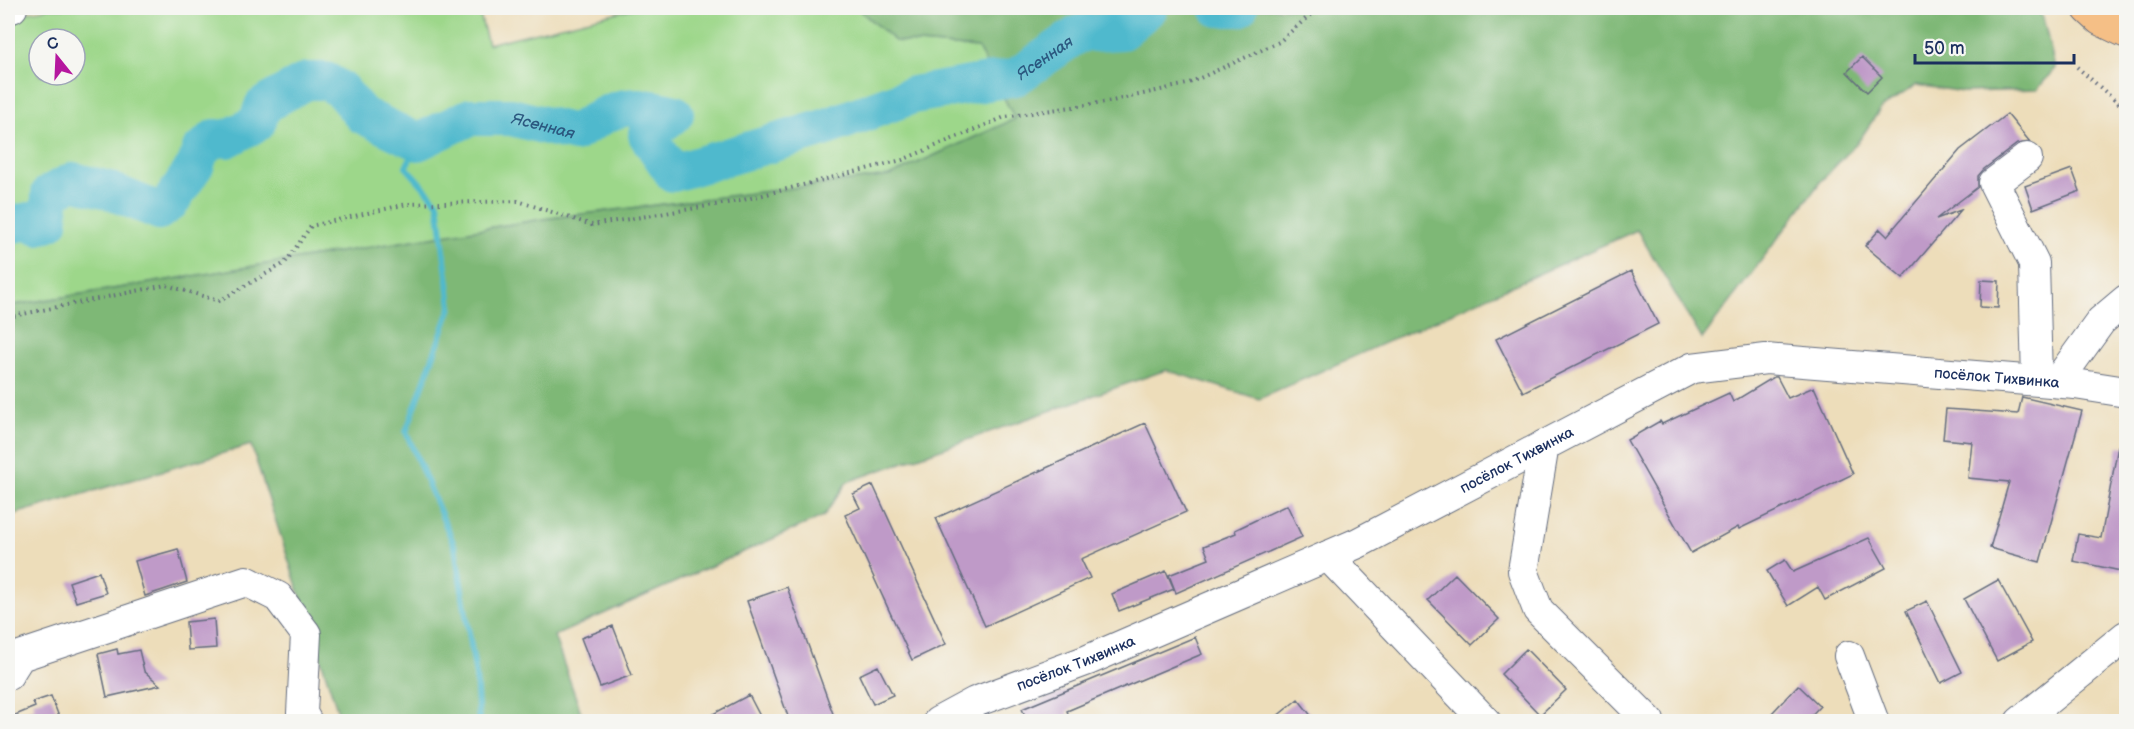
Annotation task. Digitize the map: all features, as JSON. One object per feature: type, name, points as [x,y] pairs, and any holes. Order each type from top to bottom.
[{"type":"main road","points":[[2106,19],[2127,41]]},
{"type":"street","points":[[2028,158],[1994,183],[2034,263],[2047,381]]},
{"type":"street","points":[[2047,381],[2101,321],[2127,300]]},
{"type":"street","name":"посёлок Тихвинка","points":[[938,722],[975,702],[1088,660],[1328,556],[1692,368],[1766,359],[2047,381],[2127,392]]},
{"type":"street","points":[[1544,445],[1523,571],[1538,610],[1649,722]]},
{"type":"street","points":[[1328,556],[1486,722]]},
{"type":"street","points":[[8,675],[20,656],[246,580],[278,597],[306,634],[302,713],[307,722]]},
{"type":"street","points":[[2020,722],[2127,636]]},
{"type":"street","points":[[1849,656],[1874,722]]},
{"type":"path","points":[[8,317],[166,285],[219,301],[285,263],[311,226],[407,204],[518,201],[592,225],[739,201],[902,160],[1005,117],[1112,101],[1187,84],[1279,42],[1318,8]]},
{"type":"path","points":[[2077,67],[2127,110]]},
{"type":"green space","points":[[49,8],[478,8],[488,44],[635,8],[857,8],[895,41],[978,48],[1015,119],[889,176],[543,219],[8,306],[8,16]]},
{"type":"green space","points":[[857,8],[2036,8],[2043,18],[2055,68],[2037,90],[1964,92],[1916,85],[1881,108],[1858,142],[1821,181],[1702,339],[1637,230],[1259,399],[1166,370],[847,482],[824,516],[554,636],[584,721],[341,721],[251,445],[8,516],[8,306],[543,219],[889,176],[1015,119],[978,48],[895,41]]},
{"type":"building","points":[[1862,57],[1882,77],[1867,92],[1847,72]]},
{"type":"building","points":[[2007,114],[2030,142],[2017,144],[1984,169],[1978,176],[1978,187],[1936,219],[1961,210],[1903,278],[1865,246],[1880,229],[1887,236],[1960,150]]},
{"type":"building","points":[[2072,169],[2080,191],[2033,209],[2025,186]]},
{"type":"building","points":[[1631,271],[1658,324],[1523,392],[1496,339]]},
{"type":"building","points":[[1981,280],[1999,281],[1998,308],[1980,307]]},
{"type":"building","points":[[1777,377],[1788,398],[1814,387],[1853,474],[1739,529],[1738,527],[1691,553],[1627,440],[1660,421],[1662,424],[1729,393],[1733,402]]},
{"type":"building","points":[[2022,397],[2082,411],[2040,562],[1990,548],[2009,482],[1968,478],[1972,442],[1943,439],[1946,409],[2018,414]]},
{"type":"building","points":[[1145,423],[1186,512],[1081,559],[1090,578],[985,626],[936,518]]},
{"type":"building","points":[[2118,446],[2127,447],[2127,542],[2121,571],[2073,561],[2078,534],[2101,538]]},
{"type":"building","points":[[873,485],[946,644],[912,660],[845,515],[860,508],[853,494]]},
{"type":"building","points":[[1287,505],[1302,537],[1176,593],[1169,575],[1209,559],[1204,546],[1236,533],[1235,530]]},
{"type":"building","points":[[1869,538],[1886,568],[1825,600],[1818,587],[1788,606],[1767,571],[1785,560],[1793,572]]},
{"type":"building","points":[[178,549],[187,582],[145,596],[135,561]]},
{"type":"building","points":[[1166,571],[1174,589],[1119,611],[1112,594]]},
{"type":"building","points":[[99,572],[106,593],[76,602],[69,582]]},
{"type":"building","points":[[1455,574],[1499,619],[1472,645],[1428,600]]},
{"type":"building","points":[[1998,580],[2032,642],[1997,661],[1964,599]]},
{"type":"building","points":[[787,587],[836,722],[790,722],[747,601]]},
{"type":"building","points":[[1927,601],[1962,672],[1941,683],[1906,611]]},
{"type":"building","points":[[214,619],[216,648],[188,650],[186,622]]},
{"type":"building","points":[[613,626],[632,675],[600,687],[581,638]]},
{"type":"building","points":[[1195,637],[1202,654],[1067,711],[1071,722],[1028,722],[1022,709]]},
{"type":"building","points":[[117,649],[118,654],[139,650],[144,671],[160,685],[107,697],[98,654]]},
{"type":"building","points":[[1526,649],[1566,690],[1540,715],[1501,674]]},
{"type":"building","points":[[878,666],[893,695],[873,704],[859,675]]},
{"type":"building","points":[[1798,685],[1820,706],[1805,722],[1781,722],[1772,713]]},
{"type":"building","points":[[749,695],[763,722],[698,722]]},
{"type":"building","points":[[51,696],[61,722],[8,722],[8,718],[35,707],[33,702]]},
{"type":"building","points":[[1298,699],[1316,722],[1270,722]]},
{"type":"waterway","name":"Ясенная","points":[[8,225],[30,221],[38,226],[49,222],[50,193],[73,181],[108,190],[159,211],[170,203],[196,164],[200,151],[215,138],[227,139],[257,123],[263,106],[307,81],[326,81],[341,90],[362,115],[418,142],[470,117],[511,117],[575,133],[612,112],[632,107],[675,114],[647,135],[673,173],[824,128],[913,95],[1016,77],[1078,34],[1122,31],[1149,8]]},
{"type":"waterway","name":"Ясенная","points":[[1218,8],[1239,8]]},
{"type":"waterway","points":[[418,142],[406,167],[438,203],[451,307],[406,432],[455,547],[476,676],[479,722]]}]
